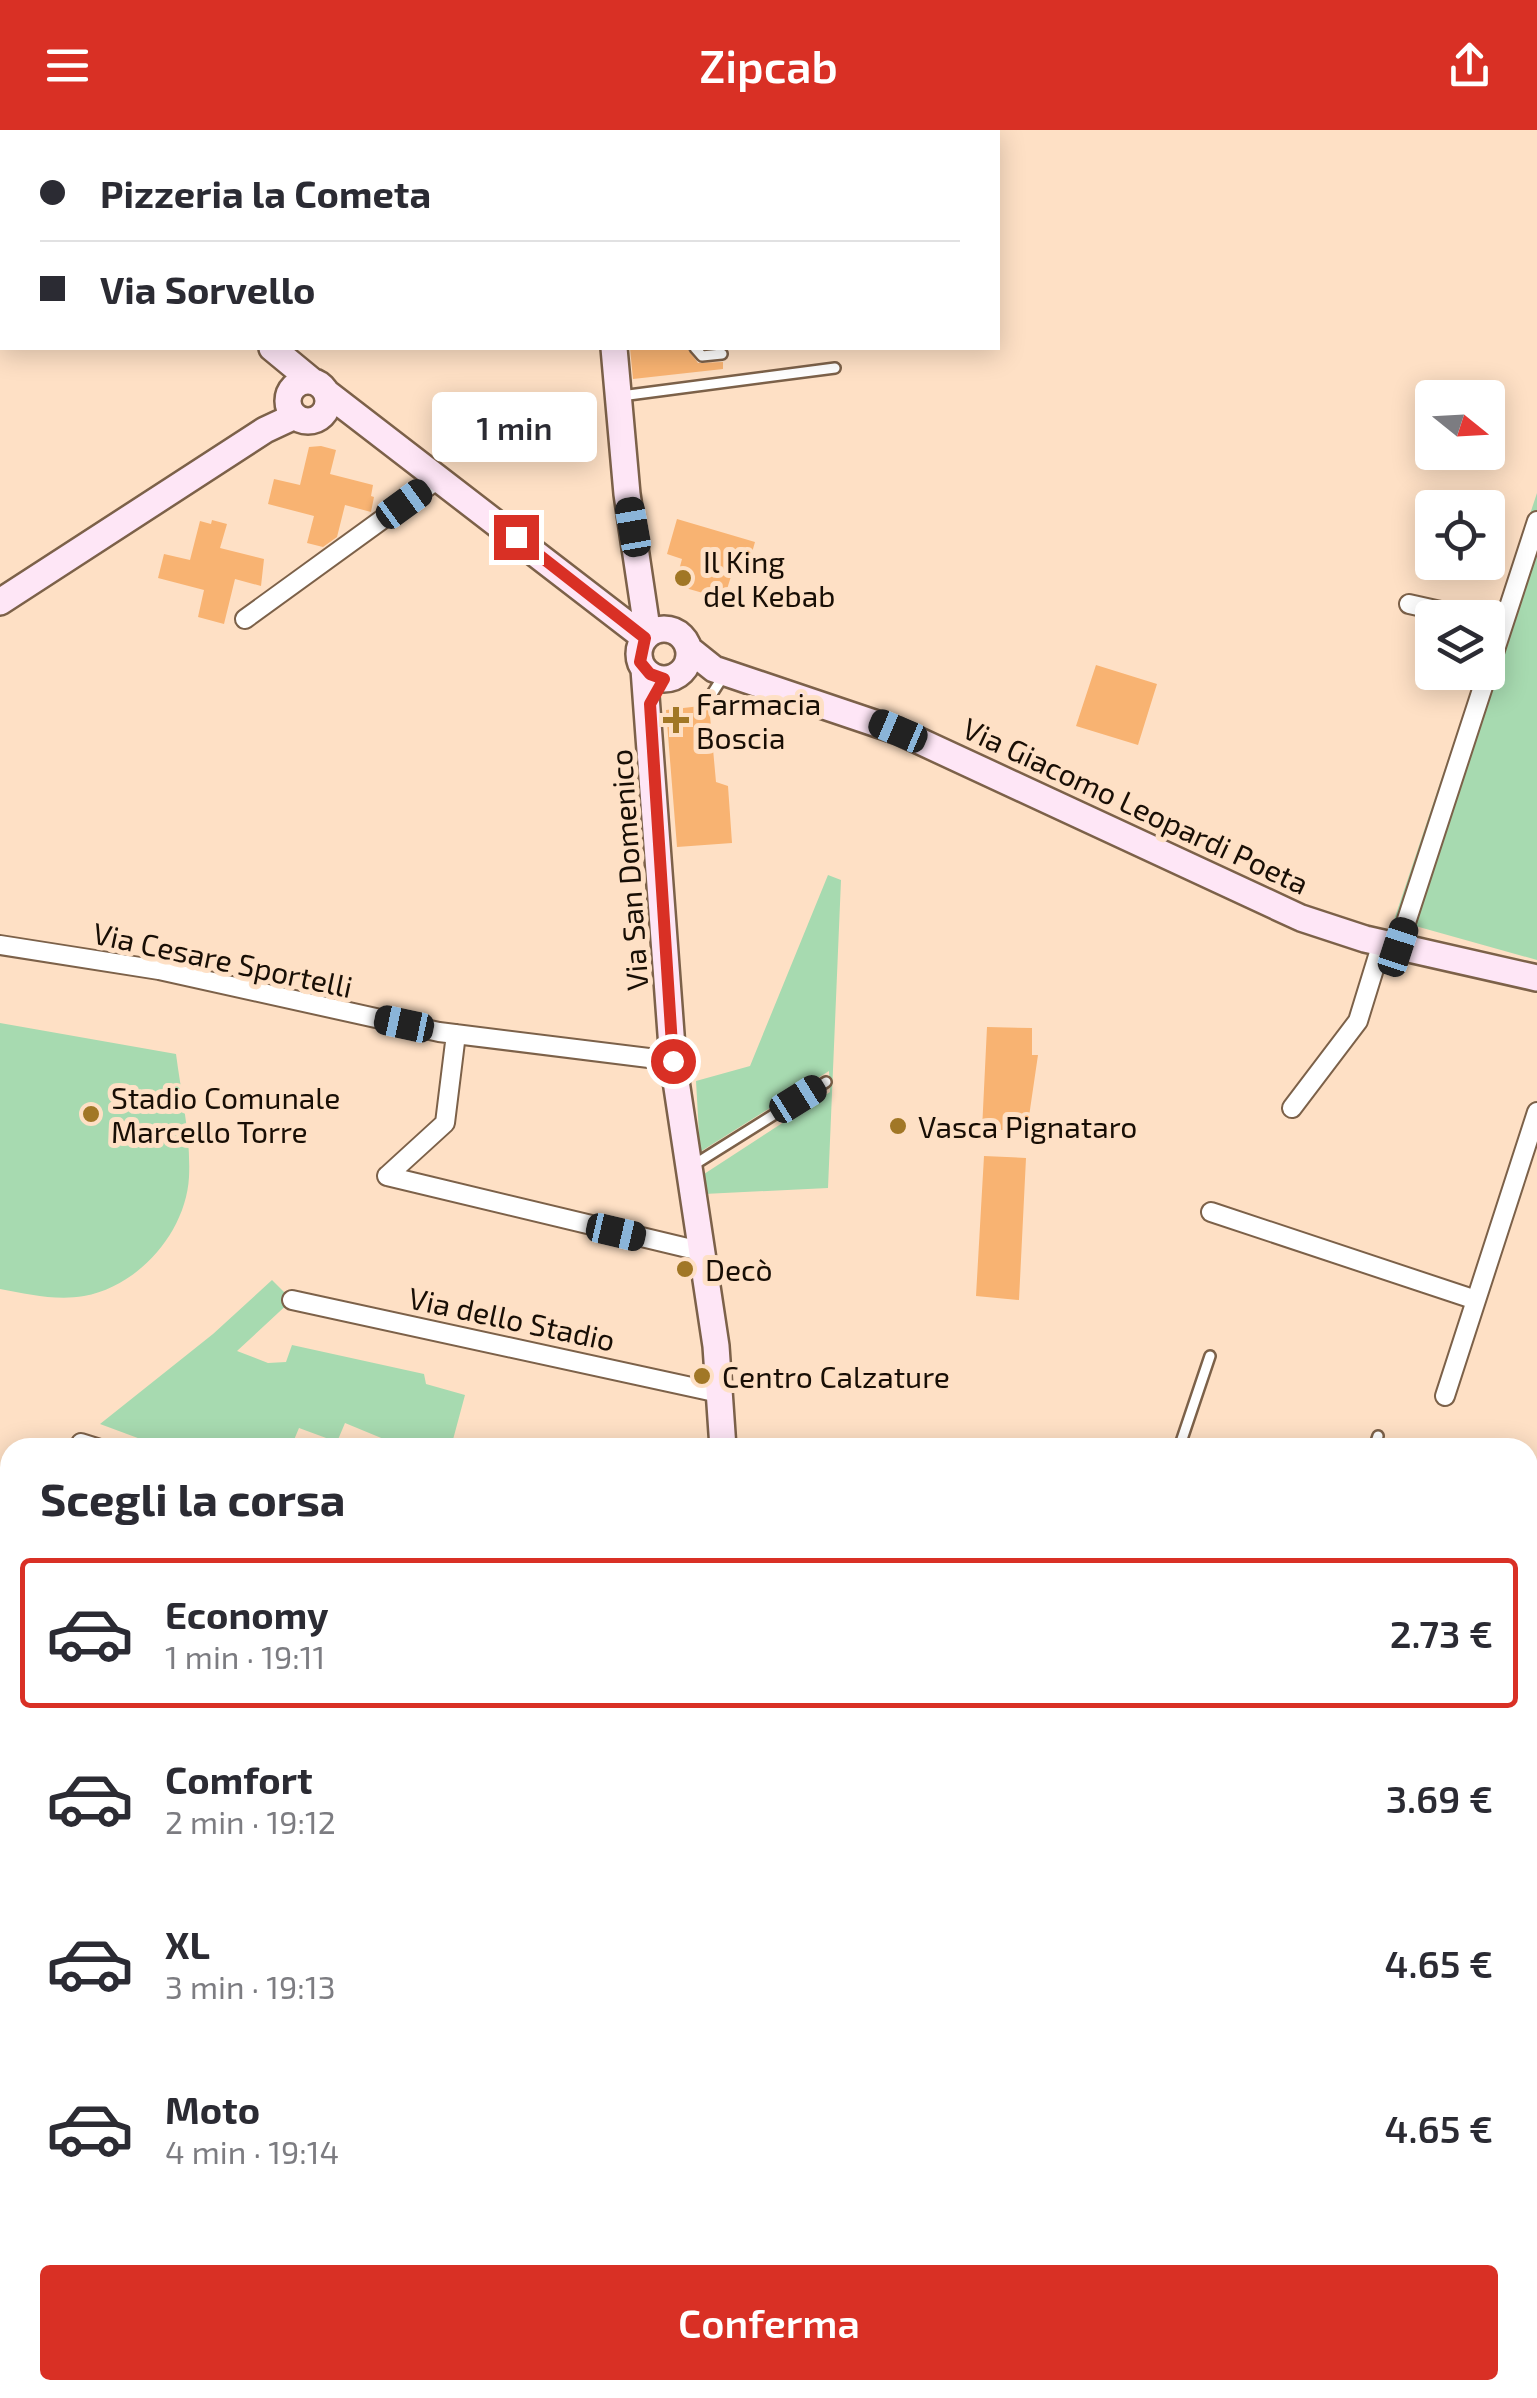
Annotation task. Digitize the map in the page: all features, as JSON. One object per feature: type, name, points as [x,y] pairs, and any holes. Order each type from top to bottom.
[{"type":"street","name":"Via San Domenico","points":[[619,354],[618,396],[627,494],[660,653],[650,704],[673,1061],[720,1393],[722,1438]]},
{"type":"street","points":[[0,602],[266,430],[300,388],[349,413],[566,573],[660,653],[720,671]]},
{"type":"street","points":[[245,619],[438,480]]},
{"type":"street","points":[[1505,601],[1537,521]]},
{"type":"street","points":[[1410,604],[1415,605]]},
{"type":"street","name":"Via Giacomo Leopardi Poeta","points":[[720,671],[854,712],[1073,810],[1260,902],[1390,945],[1537,978]]},
{"type":"street","points":[[1292,1108],[1358,1021],[1390,945],[1474,690]]},
{"type":"street","name":"Via Cesare Sportelli","points":[[0,945],[159,970],[456,1034],[673,1061]]},
{"type":"street","points":[[456,1034],[445,1123],[386,1176],[700,1252]]},
{"type":"street","points":[[1445,1396],[1537,1112]]},
{"type":"street","points":[[1211,1212],[1476,1300]]},
{"type":"street","name":"Via dello Stadio","points":[[292,1300],[720,1393]]},
{"type":"lane","points":[[696,350],[702,356],[722,354]]},
{"type":"lane","points":[[618,396],[835,368]]},
{"type":"lane","points":[[710,697],[720,671]]},
{"type":"lane","points":[[690,1167],[826,1082]]},
{"type":"lane","points":[[1182,1438],[1210,1356]]},
{"type":"green space","points":[[1537,493],[1537,960],[1394,920],[1471,690],[1505,690],[1505,600],[1502,600]]},
{"type":"green space","points":[[828,875],[841,880],[828,1188],[704,1194],[701,1176],[830,1092],[829,1071],[700,1152],[696,1081],[750,1066]]},
{"type":"green space","name":"Stadio Comunale Marcello Torre","points":[[0,1023],[176,1054],[189,1146],[186,1197],[169,1236],[156,1253],[123,1281],[104,1290],[63,1298],[0,1289]]},
{"type":"green space","points":[[272,1280],[292,1300],[237,1351],[268,1363],[286,1362],[292,1345],[424,1374],[426,1384],[465,1395],[453,1438],[381,1438],[345,1423],[339,1438],[326,1438],[299,1428],[295,1438],[138,1438],[100,1424],[213,1334]]},
{"type":"building","points":[[630,350],[688,350],[698,363],[723,362],[723,369],[633,379]]},
{"type":"building","points":[[309,447],[336,450],[330,474],[373,485],[374,497],[371,512],[345,505],[337,537],[323,547],[307,543],[314,516],[268,504],[274,479],[300,485]]},
{"type":"building","points":[[677,519],[755,542],[745,577],[732,573],[724,599],[675,585],[682,559],[667,554]]},
{"type":"building","points":[[212,520],[227,524],[220,548],[264,559],[261,586],[235,579],[224,624],[198,617],[204,590],[158,578],[164,554],[190,560],[200,521],[211,524]]},
{"type":"building","points":[[1096,665],[1157,684],[1138,745],[1076,726]]},
{"type":"building","points":[[709,705],[716,782],[728,786],[732,843],[677,847],[666,710]]},
{"type":"building","points":[[987,1027],[1032,1028],[1032,1055],[1038,1055],[1027,1130],[982,1130]]},
{"type":"building","points":[[984,1156],[1026,1158],[1019,1300],[976,1296]]},
{"type":"place","name":"Il King del Kebab","points":[[683,578]]},
{"type":"place","name":"Farmacia Boscia","points":[[676,720]]},
{"type":"place","name":"Stadio Comunale Marcello Torre","points":[[91,1114]]},
{"type":"place","name":"Vasca Pignataro","points":[[898,1126]]},
{"type":"place","name":"Decò","points":[[685,1269]]},
{"type":"place","name":"Centro Calzature","points":[[702,1376]]},
{"type":"route","points":[[516,537],[645,638],[640,662],[650,674],[664,679],[650,704],[673,1061]]}]
